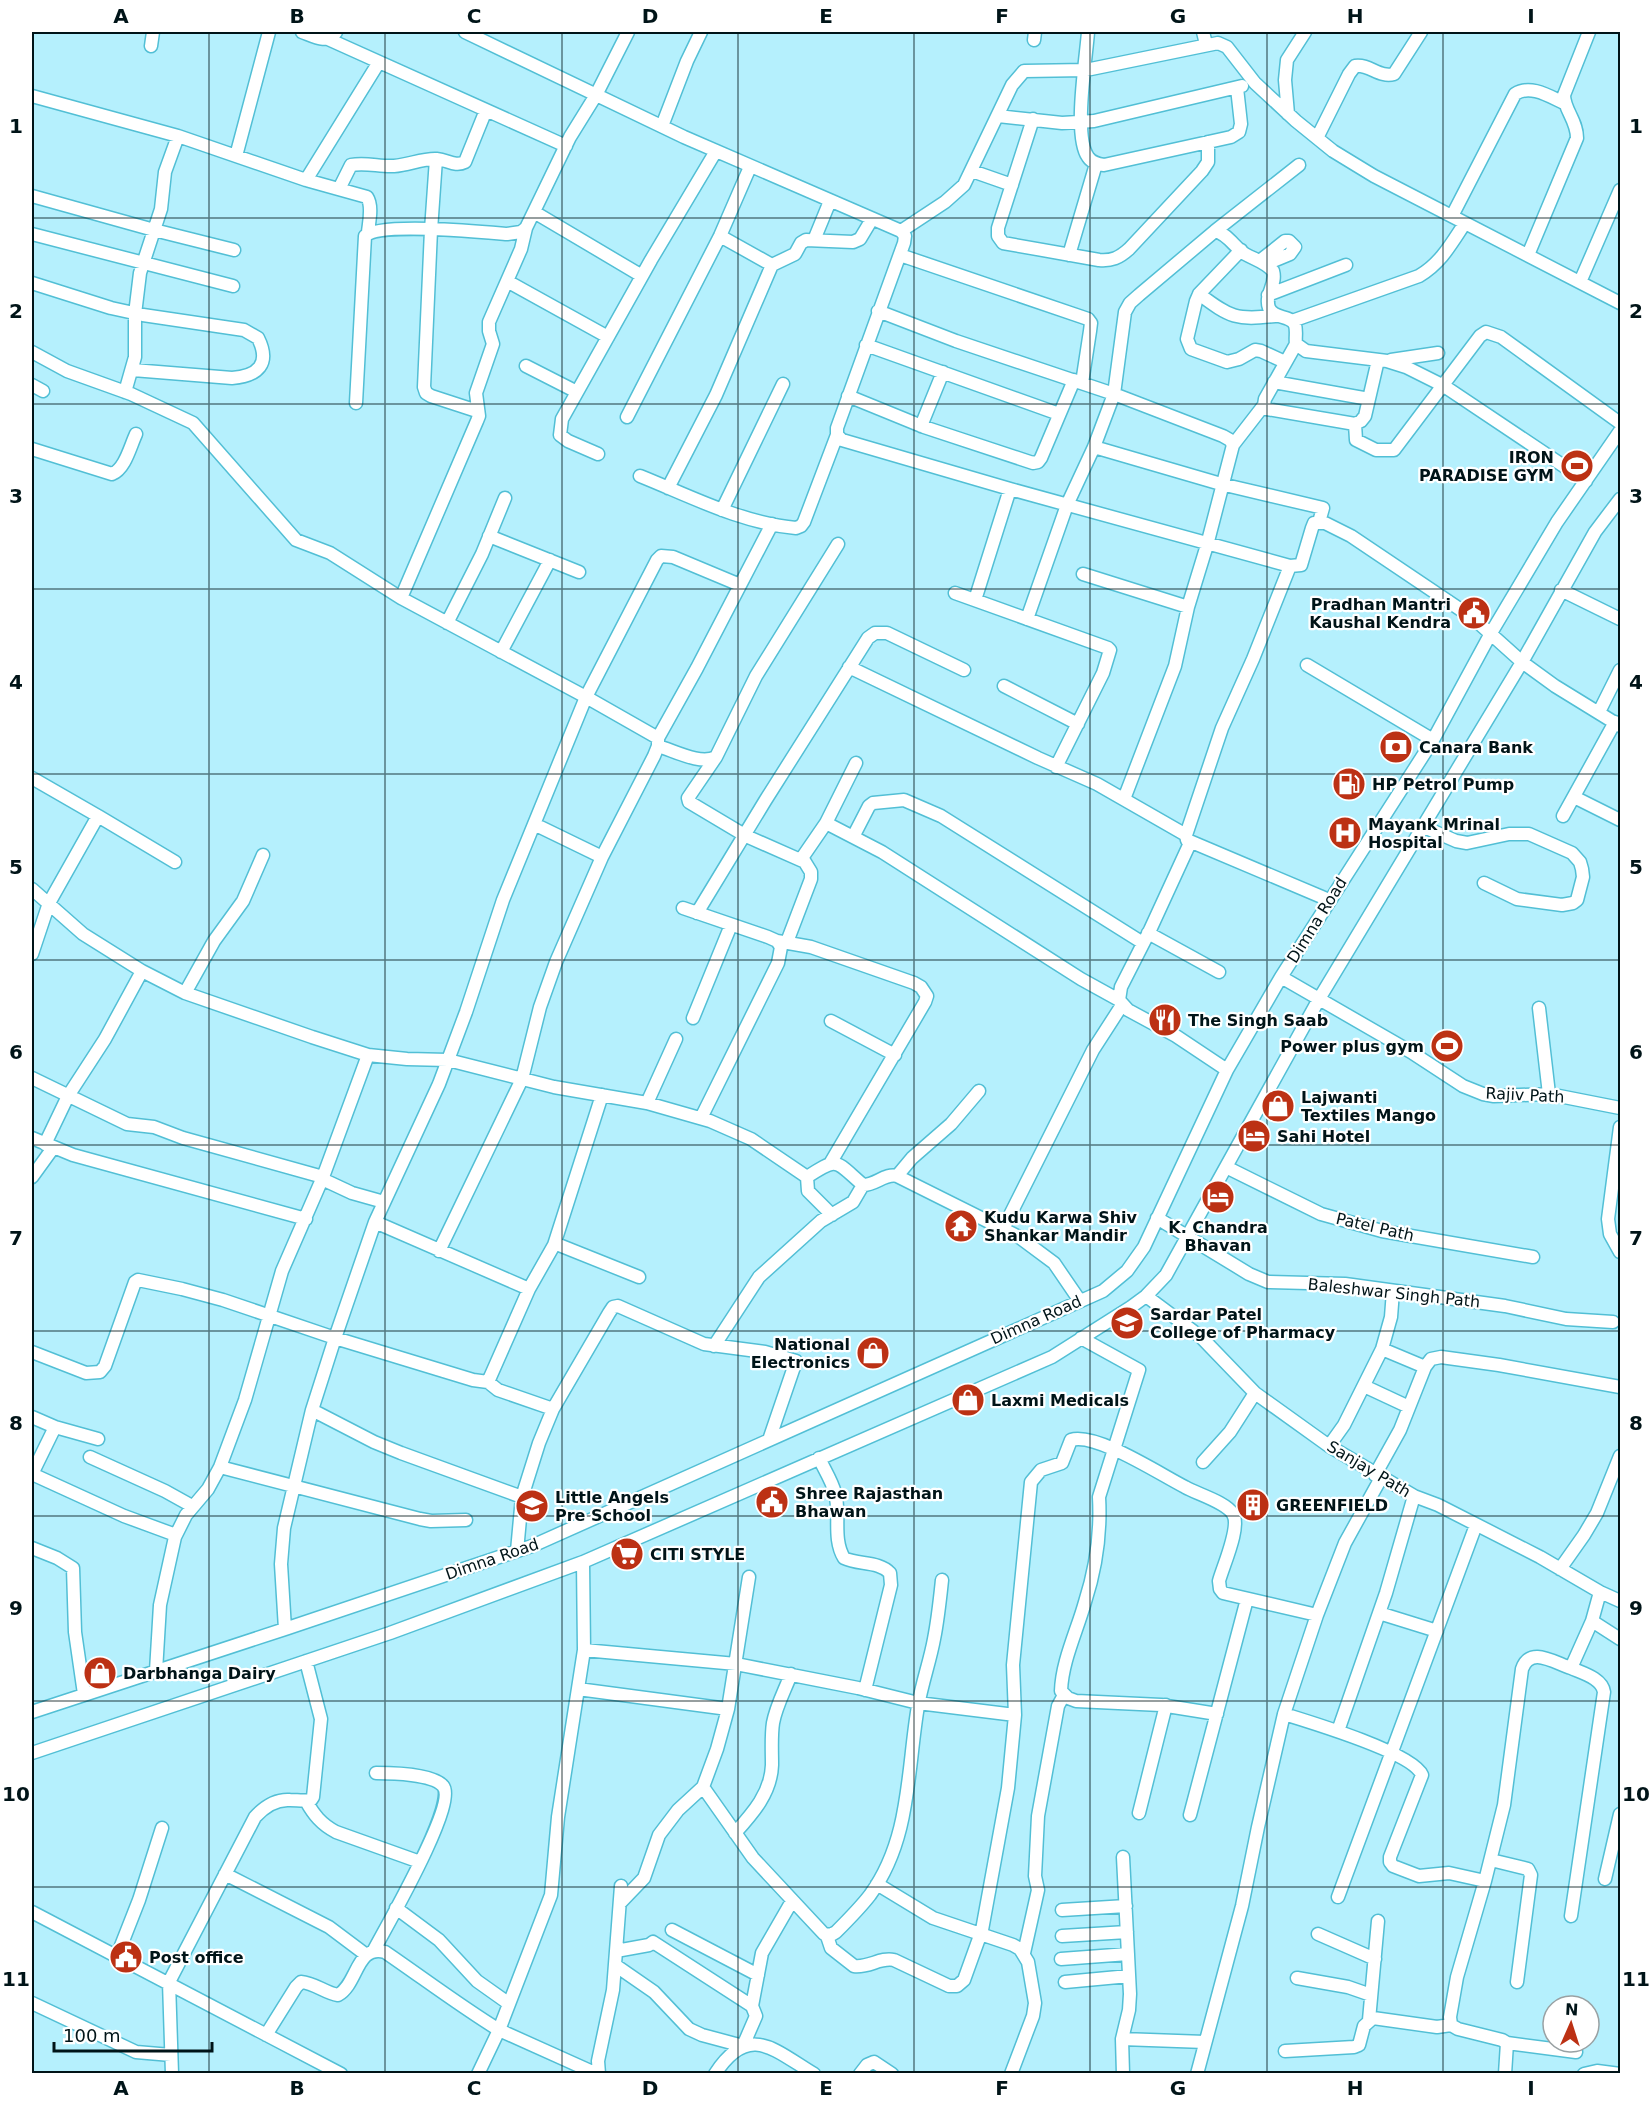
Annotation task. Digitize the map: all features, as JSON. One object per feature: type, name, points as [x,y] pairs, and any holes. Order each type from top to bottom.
[{"type":"street","points":[[151,46],[153,32]]},
{"type":"street","points":[[236,156],[269,32]]},
{"type":"street","points":[[302,32],[320,39],[332,35],[379,62],[566,146]]},
{"type":"street","points":[[465,32],[750,167],[901,231],[905,237],[837,428],[837,435],[801,526],[796,528],[772,524],[722,510],[640,476]]},
{"type":"street","points":[[401,598],[477,421],[476,393],[493,344],[489,322],[521,249],[526,228],[566,146],[596,95],[628,32]]},
{"type":"street","points":[[662,126],[687,61],[701,32]]},
{"type":"street","points":[[1088,32],[1080,123],[1084,148],[1089,159],[1096,164],[1104,165],[1231,137],[1239,132],[1241,115],[1237,88]]},
{"type":"street","points":[[1203,32],[1206,44]]},
{"type":"street","points":[[1288,114],[1285,80],[1287,60],[1305,32]]},
{"type":"street","points":[[1317,138],[1355,66],[1362,65],[1387,75],[1394,74],[1420,32]]},
{"type":"street","points":[[1528,255],[1577,138],[1574,120],[1564,103],[1566,86],[1589,32]]},
{"type":"street","points":[[901,231],[956,194],[964,184],[1012,85],[1024,71],[1086,70],[1206,44],[1218,44],[1227,47],[1255,83],[1333,151],[1374,176],[1620,303]]},
{"type":"street","points":[[306,180],[379,62]]},
{"type":"street","points":[[998,116],[1080,123],[1094,122],[1255,83]]},
{"type":"street","points":[[1452,216],[1515,94],[1521,90],[1530,90],[1564,103]]},
{"type":"street","points":[[32,96],[178,136],[306,180],[361,195],[370,201],[368,232],[363,243],[356,403]]},
{"type":"street","points":[[339,189],[351,165],[395,166],[436,159],[459,164],[465,162],[486,110]]},
{"type":"street","points":[[1033,120],[998,228],[998,236],[1003,243],[1110,261],[1119,258],[1202,171],[1208,162],[1208,142]]},
{"type":"street","points":[[125,392],[133,370],[135,314],[142,264],[163,197],[167,163],[178,136]]},
{"type":"street","points":[[598,454],[560,435],[559,427],[562,419],[642,276],[716,151]]},
{"type":"street","points":[[436,159],[424,387],[426,393],[431,396],[477,411]]},
{"type":"street","points":[[1069,255],[1096,164]]},
{"type":"street","points":[[1027,619],[1067,505],[1094,447],[1114,394],[1125,312],[1130,303],[1208,235],[1299,165]]},
{"type":"street","points":[[627,417],[720,236],[750,167]]},
{"type":"street","points":[[972,171],[1012,185]]},
{"type":"street","points":[[1580,282],[1620,190]]},
{"type":"street","points":[[32,196],[234,250]]},
{"type":"street","points":[[814,240],[830,201]]},
{"type":"street","points":[[534,212],[642,276]]},
{"type":"street","points":[[669,488],[716,395],[772,265],[778,260],[795,254],[801,243],[814,240],[853,242],[860,239],[872,219]]},
{"type":"street","points":[[1199,294],[1230,316],[1249,319],[1275,316],[1292,321],[1419,276],[1441,259],[1465,223]]},
{"type":"street","points":[[368,232],[418,229],[515,234],[526,228]]},
{"type":"street","points":[[1215,231],[1221,233],[1241,250],[1263,262],[1273,272],[1275,277],[1268,295],[1270,310],[1275,316]]},
{"type":"street","points":[[32,234],[233,286]]},
{"type":"street","points":[[720,236],[772,265]]},
{"type":"street","points":[[1241,250],[1199,294],[1193,308],[1187,339],[1191,349],[1227,362],[1239,359],[1255,350],[1285,362]]},
{"type":"street","points":[[848,396],[921,426],[1033,463],[1041,458],[1059,414],[1078,381],[1090,331],[1091,323],[1088,319],[900,255]]},
{"type":"street","points":[[1268,295],[1346,265]]},
{"type":"street","points":[[507,281],[608,337]]},
{"type":"street","points":[[32,283],[135,314],[244,330],[258,338],[263,354],[262,363],[258,369],[242,377],[133,370]]},
{"type":"street","points":[[879,311],[956,341],[1114,394],[1222,436],[1230,440],[1233,445]]},
{"type":"street","points":[[1124,799],[1175,666],[1188,607],[1233,445],[1264,405],[1274,382],[1296,344],[1295,326],[1292,321]]},
{"type":"street","points":[[1355,424],[1356,440],[1376,450],[1395,450],[1480,336],[1486,332],[1501,337],[1620,423]]},
{"type":"street","points":[[1296,344],[1306,351],[1383,360],[1406,367],[1444,386],[1586,481]]},
{"type":"street","points":[[866,345],[1059,414]]},
{"type":"street","points":[[32,352],[67,371],[125,392],[193,423],[296,540],[330,553],[401,598],[586,698],[658,742],[702,760],[716,757]]},
{"type":"street","points":[[1383,360],[1438,353]]},
{"type":"street","points":[[1264,405],[1267,409],[1274,411],[1355,424],[1365,416],[1383,360]]},
{"type":"street","points":[[526,366],[577,392]]},
{"type":"street","points":[[921,426],[943,372]]},
{"type":"street","points":[[1274,382],[1369,399]]},
{"type":"street","points":[[722,510],[783,384]]},
{"type":"street","name":"Dimna Road","points":[[32,1712],[517,1551],[1102,1291],[1127,1271],[1144,1247],[1227,1070],[1281,977],[1433,740],[1491,633],[1557,522],[1620,431]]},
{"type":"street","points":[[32,449],[112,474],[122,467],[136,434]]},
{"type":"street","points":[[837,435],[842,440],[1207,544],[1290,566],[1299,567],[1303,562],[1312,528],[1319,522],[1323,508],[1221,484],[1094,447]]},
{"type":"street","points":[[975,600],[1010,489]]},
{"type":"street","points":[[447,623],[467,585],[505,498]]},
{"type":"street","points":[[32,1753],[390,1633],[583,1562],[1052,1357],[1146,1296],[1166,1275],[1319,999],[1522,662],[1595,532],[1620,499]]},
{"type":"street","points":[[1319,522],[1351,536],[1473,618],[1522,662],[1555,686],[1618,724],[1563,816]]},
{"type":"street","points":[[439,1251],[522,1078],[540,1008],[556,962],[602,857],[658,742],[772,524]]},
{"type":"street","points":[[489,536],[579,572]]},
{"type":"street","points":[[805,862],[744,835],[689,802],[688,798],[716,757],[756,676],[838,544]]},
{"type":"street","points":[[285,1629],[282,1548],[284,1528],[312,1410],[335,1338],[375,1222],[434,1096],[503,900],[586,698],[660,556],[673,557],[740,585]]},
{"type":"street","points":[[501,652],[550,560]]},
{"type":"street","points":[[1004,1227],[1093,1050],[1120,1002],[1121,987],[1146,938],[1188,839],[1222,728],[1253,659],[1290,566]]},
{"type":"street","points":[[1083,574],[1188,607]]},
{"type":"street","points":[[1561,590],[1620,619]]},
{"type":"street","points":[[955,593],[1110,650],[1103,673],[1056,767]]},
{"type":"street","points":[[697,913],[868,638],[875,633],[887,633],[964,670]]},
{"type":"street","points":[[1307,665],[1433,740]]},
{"type":"street","points":[[849,667],[1056,767],[1097,784],[1188,839],[1329,900]]},
{"type":"street","points":[[1599,712],[1620,670]]},
{"type":"street","points":[[1004,686],[1078,724]]},
{"type":"street","points":[[701,1118],[778,963],[782,942],[811,879],[811,872],[804,855],[825,823],[856,762]]},
{"type":"street","points":[[32,778],[175,862]]},
{"type":"street","points":[[1574,797],[1620,820]]},
{"type":"street","points":[[853,837],[869,806],[873,803],[904,800],[941,816],[1146,938],[1219,972]]},
{"type":"street","points":[[32,948],[49,903],[98,816]]},
{"type":"street","points":[[825,823],[900,864],[1227,1070]]},
{"type":"street","points":[[534,824],[602,857]]},
{"type":"street","points":[[1424,827],[1456,841],[1467,843],[1509,834],[1529,834],[1572,853],[1580,862],[1583,878],[1577,900],[1562,905],[1517,899],[1484,883]]},
{"type":"street","points":[[185,993],[214,941],[243,902],[263,855]]},
{"type":"street","points":[[32,889],[83,934],[141,971],[185,993],[368,1054],[407,1059],[448,1060],[554,1087],[647,1103],[701,1118],[751,1139],[807,1177]]},
{"type":"street","points":[[683,908],[782,942],[811,947],[921,987],[927,996],[895,1055],[831,1162],[807,1177]]},
{"type":"street","points":[[693,1018],[731,925]]},
{"type":"street","points":[[32,1177],[49,1146],[68,1096],[110,1032],[141,971]]},
{"type":"street","name":"Rajiv Path","points":[[1281,977],[1411,1052],[1463,1086],[1494,1096],[1549,1094],[1620,1108]]},
{"type":"street","points":[[1539,1008],[1549,1094]]},
{"type":"street","points":[[831,1022],[895,1055]]},
{"type":"street","points":[[647,1103],[676,1039]]},
{"type":"street","points":[[156,1671],[160,1605],[176,1537],[186,1515],[208,1489],[220,1467],[244,1400],[282,1271],[306,1219],[368,1054]]},
{"type":"street","points":[[32,1078],[127,1124],[154,1127],[183,1138],[322,1178],[352,1193],[384,1202]]},
{"type":"street","points":[[897,1176],[912,1158],[951,1124],[979,1091]]},
{"type":"street","points":[[488,1382],[529,1289],[554,1245],[602,1095]]},
{"type":"street","points":[[1620,1127],[1608,1219],[1610,1234],[1615,1239],[1620,1252]]},
{"type":"street","points":[[32,1138],[49,1146],[135,1173],[306,1219]]},
{"type":"street","points":[[831,1162],[838,1164],[863,1185]]},
{"type":"street","name":"Patel Path","points":[[1226,1167],[1321,1214],[1340,1220],[1382,1231],[1533,1257]]},
{"type":"street","points":[[714,1346],[759,1277],[821,1221],[853,1202],[863,1185],[892,1175],[1004,1227],[1047,1256],[1080,1301]]},
{"type":"street","points":[[807,1177],[808,1191],[832,1215]]},
{"type":"street","name":"Baleshwar Singh Path","points":[[1157,1218],[1249,1274],[1268,1282],[1322,1282],[1504,1306],[1566,1319],[1613,1322]]},
{"type":"street","points":[[375,1222],[529,1289]]},
{"type":"street","points":[[554,1245],[578,1252],[639,1277]]},
{"type":"street","points":[[32,1352],[86,1373],[100,1372],[105,1366],[135,1282],[138,1280],[223,1300],[335,1338],[473,1380],[488,1382],[498,1390],[554,1409]]},
{"type":"street","points":[[1329,1446],[1344,1425],[1382,1349],[1390,1317],[1393,1291]]},
{"type":"street","name":"Sanjay Path","points":[[1146,1296],[1200,1337],[1255,1394],[1329,1446],[1378,1477],[1476,1525],[1620,1601]]},
{"type":"street","points":[[517,1551],[522,1497],[536,1451],[554,1409],[615,1306],[625,1308],[704,1344],[765,1352],[796,1361],[769,1440]]},
{"type":"street","points":[[1081,1338],[1139,1370],[1099,1497],[1100,1514],[1096,1559],[1065,1665],[1061,1691],[1076,1701],[1166,1706],[1217,1714]]},
{"type":"street","points":[[1382,1349],[1425,1367]]},
{"type":"street","points":[[1197,2073],[1242,1906],[1284,1714],[1317,1615],[1346,1543],[1400,1430],[1425,1367],[1431,1359],[1441,1357],[1620,1387]]},
{"type":"street","points":[[1364,1386],[1409,1407]]},
{"type":"street","points":[[1203,1462],[1230,1432],[1255,1394]]},
{"type":"street","points":[[312,1410],[374,1442],[522,1497]]},
{"type":"street","points":[[32,1417],[55,1427],[98,1439]]},
{"type":"street","points":[[55,1427],[32,1474],[176,1537]]},
{"type":"street","points":[[703,1787],[753,1858],[827,1936],[831,1948],[854,1966],[869,1965],[887,1959],[894,1960],[945,1985],[961,1984],[980,1935],[1008,1788],[1014,1715],[1013,1665],[1031,1482],[1041,1470],[1062,1463],[1071,1440],[1080,1438],[1123,1453],[1185,1488],[1226,1507],[1233,1514],[1235,1522],[1234,1533],[1219,1581],[1220,1589],[1229,1595],[1317,1615]]},
{"type":"street","points":[[1560,1569],[1597,1513],[1620,1456]]},
{"type":"street","points":[[90,1457],[165,1491],[192,1506]]},
{"type":"street","points":[[819,1458],[835,1492],[838,1509],[838,1546],[844,1558],[887,1570],[891,1574],[891,1585],[866,1690]]},
{"type":"street","points":[[220,1467],[293,1488],[420,1519],[466,1520]]},
{"type":"street","points":[[1338,1731],[1379,1613],[1414,1496]]},
{"type":"street","points":[[1338,1897],[1476,1525]]},
{"type":"street","points":[[32,1548],[57,1558],[73,1568],[75,1632],[84,1694]]},
{"type":"street","points":[[478,2073],[499,2030],[551,1895],[558,1817],[584,1650],[583,1562]]},
{"type":"street","points":[[620,1903],[644,1878],[659,1835],[678,1810],[703,1787],[728,1709],[749,1576]]},
{"type":"street","points":[[827,1936],[836,1932],[861,1906],[892,1857],[908,1795],[910,1759],[918,1703],[934,1639],[942,1580]]},
{"type":"street","points":[[1571,1668],[1592,1621],[1600,1592]]},
{"type":"street","points":[[1190,1815],[1247,1599]]},
{"type":"street","points":[[1379,1613],[1437,1631]]},
{"type":"street","points":[[1592,1621],[1620,1639]]},
{"type":"street","points":[[584,1650],[736,1664],[866,1690],[918,1703],[1014,1715]]},
{"type":"street","points":[[1451,2025],[1450,2017],[1457,1977],[1491,1860],[1504,1805],[1522,1669],[1525,1661],[1531,1656],[1571,1668],[1598,1681],[1603,1686],[1604,1692],[1571,1916]]},
{"type":"street","points":[[171,2073],[169,1982],[255,1817],[262,1809],[283,1800],[311,1800],[315,1791],[322,1729],[306,1661]]},
{"type":"street","points":[[735,1833],[755,1811],[769,1782],[772,1767],[773,1725],[791,1674]]},
{"type":"street","points":[[578,1689],[728,1709]]},
{"type":"street","points":[[1011,2073],[1033,2016],[1035,2003],[1034,1989],[1024,1953],[1038,1890],[1035,1876],[1036,1850],[1044,1778],[1058,1706],[1064,1695]]},
{"type":"street","points":[[1139,1813],[1166,1706]]},
{"type":"street","points":[[1284,1714],[1338,1731],[1420,1768],[1422,1775],[1390,1857],[1393,1866],[1419,1876],[1449,1873],[1485,1881]]},
{"type":"street","points":[[266,2035],[301,1982],[309,1983],[330,1994],[339,1995],[345,1991],[396,1908],[441,1816],[446,1802],[445,1788],[439,1783],[399,1774],[376,1773]]},
{"type":"street","points":[[306,1801],[324,1826],[420,1862]]},
{"type":"street","points":[[1605,1879],[1620,1814]]},
{"type":"street","points":[[117,1956],[139,1900],[162,1828]]},
{"type":"street","points":[[1123,1857],[1129,1976],[1129,2010],[1122,2038],[1123,2073]]},
{"type":"street","points":[[1491,1860],[1528,1869],[1531,1875],[1517,1982]]},
{"type":"street","points":[[225,1874],[329,1927],[370,1952],[385,1952],[449,1996],[465,2010],[499,2030],[598,2073],[598,2061],[612,1990],[621,1886]]},
{"type":"street","points":[[877,1884],[933,1918],[1013,1945],[1024,1953]]},
{"type":"street","points":[[743,2046],[756,2016],[752,2006],[762,1953],[792,1901]]},
{"type":"street","points":[[1062,1910],[1126,1906]]},
{"type":"street","points":[[396,1908],[439,1940],[477,1981],[508,2003]]},
{"type":"street","points":[[32,1911],[341,2073]]},
{"type":"street","points":[[1285,2051],[1359,2045],[1364,2026],[1369,2020],[1378,1921]]},
{"type":"street","points":[[672,1930],[758,1975]]},
{"type":"street","points":[[1062,1936],[1127,1932]]},
{"type":"street","points":[[1318,1934],[1375,1959]]},
{"type":"street","points":[[616,1951],[649,1945],[653,1942],[752,2006]]},
{"type":"street","points":[[1061,1959],[1128,1953]]},
{"type":"street","points":[[615,1965],[654,1992],[689,2029],[702,2035],[743,2046]]},
{"type":"street","points":[[1065,1982],[1129,1976]]},
{"type":"street","points":[[1298,1978],[1348,1987],[1371,1995]]},
{"type":"street","points":[[32,2003],[136,2052],[171,2055]]},
{"type":"street","points":[[1369,2020],[1378,2018],[1437,2027],[1451,2025],[1507,2043],[1541,2047]]},
{"type":"street","points":[[1122,2038],[1205,2042]]},
{"type":"street","points":[[715,2073],[724,2060],[743,2046],[753,2043],[768,2046],[814,2073]]},
{"type":"street","points":[[1505,2073],[1507,2043]]},
{"type":"street","points":[[860,2073],[867,2065],[874,2062],[892,2073]]},
{"type":"street","points":[[1584,2073],[1598,2071],[1620,2073]]},
{"type":"place","name":"IRON PARADISE GYM","points":[[1577,466]]},
{"type":"place","name":"Pradhan Mantri Kaushal Kendra","points":[[1474,613]]},
{"type":"place","name":"Canara Bank","points":[[1396,747]]},
{"type":"place","name":"HP Petrol Pump","points":[[1349,784]]},
{"type":"place","name":"Mayank Mrinal Hospital","points":[[1345,833]]},
{"type":"place","name":"The Singh Saab","points":[[1165,1020]]},
{"type":"place","name":"Power plus gym","points":[[1447,1046]]},
{"type":"place","name":"Lajwanti Textiles Mango","points":[[1278,1106]]},
{"type":"place","name":"Sahi Hotel","points":[[1254,1136]]},
{"type":"place","name":"K. Chandra Bhavan","points":[[1218,1197]]},
{"type":"place","name":"Kudu Karwa Shiv Shankar Mandir","points":[[961,1226]]},
{"type":"place","name":"Sardar Patel College of Pharmacy","points":[[1127,1323]]},
{"type":"place","name":"National Electronics","points":[[873,1353]]},
{"type":"place","name":"Laxmi Medicals","points":[[968,1400]]},
{"type":"place","name":"Shree Rajasthan Bhawan","points":[[772,1502]]},
{"type":"place","name":"GREENFIELD","points":[[1253,1505]]},
{"type":"place","name":"Little Angels Pre School","points":[[532,1506]]},
{"type":"place","name":"CITI STYLE","points":[[627,1554]]},
{"type":"place","name":"Darbhanga Dairy","points":[[100,1673]]},
{"type":"place","name":"Post office","points":[[126,1957]]}]
